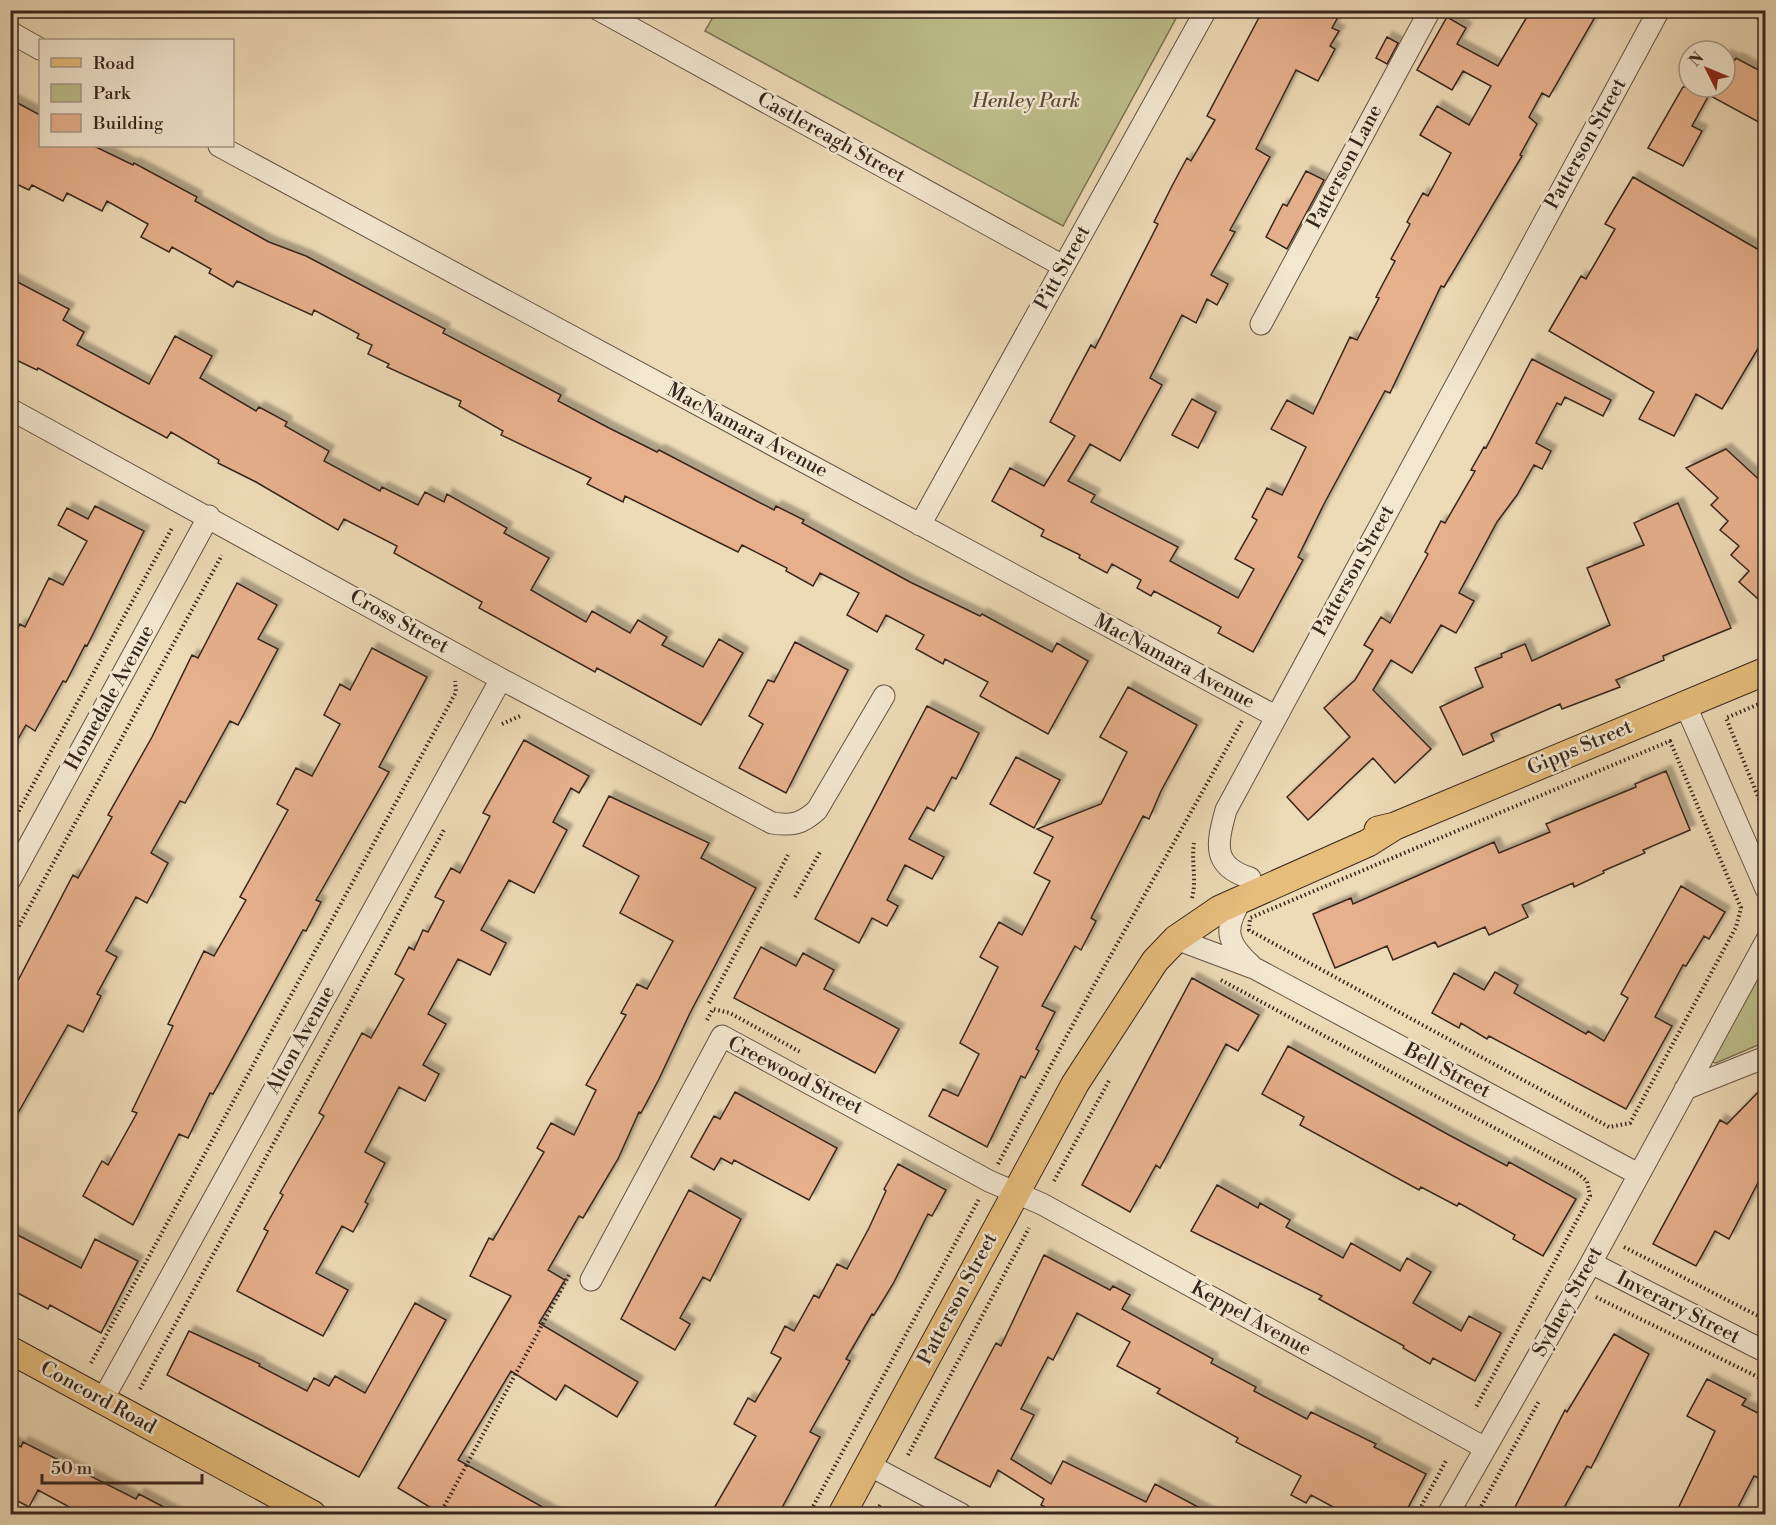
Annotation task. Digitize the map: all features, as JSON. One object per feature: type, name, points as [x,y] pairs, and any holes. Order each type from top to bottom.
[{"type":"main road","name":"Gipps Street","points":[[1247,898],[1368,843],[1395,826],[1766,671]]},
{"type":"main road","name":"Patterson Street","points":[[1075,1084],[1100,1022],[1138,957],[1154,938],[1190,908],[1247,898]]},
{"type":"main road","name":"Patterson Street","points":[[842,1515],[1075,1084],[1112,1031],[1139,982],[1176,939],[1198,922],[1247,898]]},
{"type":"main road","name":"Concord Road","points":[[10,1350],[305,1513]]},
{"type":"street","name":"Castlereagh Street","points":[[599,10],[1064,266]]},
{"type":"street","name":"Pitt Street","points":[[920,525],[1206,10]]},
{"type":"street","name":"Patterson Lane","points":[[1261,324],[1430,10]]},
{"type":"street","name":"Patterson Street","points":[[1247,898],[1221,857],[1218,844],[1226,810],[1659,10]]},
{"type":"street","points":[[10,32],[39,48]]},
{"type":"street","name":"MacNamara Avenue","points":[[221,147],[1275,716]]},
{"type":"street","name":"Cross Street","points":[[10,409],[209,516],[501,679],[772,823],[790,826],[806,820],[817,810],[884,696]]},
{"type":"street","name":"Homedale Avenue","points":[[10,880],[209,516]]},
{"type":"street","name":"Alton Avenue","points":[[102,1401],[501,679]]},
{"type":"street","points":[[1685,704],[1766,889]]},
{"type":"street","name":"Bell Street","points":[[1247,898],[1232,915],[1229,928],[1238,953],[1256,969]]},
{"type":"street","name":"Bell Street","points":[[1176,939],[1256,969],[1638,1174]]},
{"type":"street","name":"Sydney Street","points":[[1448,1515],[1591,1263],[1766,941]]},
{"type":"street","name":"Creewood Street","points":[[591,1280],[722,1036],[1015,1194]]},
{"type":"street","points":[[1685,1089],[1766,1057]]},
{"type":"street","name":"Keppel Avenue","points":[[1015,1194],[1042,1204],[1485,1448]]},
{"type":"street","name":"Inverary Street","points":[[1591,1263],[1766,1352]]},
{"type":"street","points":[[869,1466],[961,1515]]},
{"type":"path","points":[[10,826],[172,528]]},
{"type":"path","points":[[10,942],[222,555]]},
{"type":"path","points":[[91,1363],[456,693],[455,681]]},
{"type":"path","points":[[1766,701],[1726,718],[1766,816]]},
{"type":"path","points":[[498,732],[503,721],[520,716]]},
{"type":"path","points":[[809,1515],[1093,987],[1244,718]]},
{"type":"path","points":[[1670,741],[1741,908],[1736,927],[1630,1123],[1609,1127],[1257,936],[1249,930],[1247,898],[1670,741]]},
{"type":"path","points":[[140,1389],[447,825]]},
{"type":"path","points":[[1190,908],[1195,881],[1192,864],[1194,843]]},
{"type":"path","points":[[795,897],[820,852]]},
{"type":"path","points":[[709,1003],[788,855]]},
{"type":"path","points":[[1210,974],[1576,1172],[1587,1181],[1590,1196],[1475,1409]]},
{"type":"path","points":[[702,1030],[713,1009],[722,1011],[813,1059]]},
{"type":"path","points":[[989,1155],[1000,1161]]},
{"type":"path","points":[[908,1455],[1029,1228]]},
{"type":"path","points":[[1629,1238],[1623,1248],[1766,1320]]},
{"type":"path","points":[[440,1515],[571,1273]]},
{"type":"path","points":[[1592,1305],[1597,1295],[1766,1381]]},
{"type":"path","points":[[1477,1515],[1540,1399]]},
{"type":"path","points":[[1417,1515],[1447,1459]]},
{"type":"path","points":[[875,1515],[880,1505]]},
{"type":"green space","name":"Henley Park","points":[[717,10],[1180,11],[1063,226],[705,31]]},
{"type":"green space","points":[[1765,954],[1765,1042],[1716,1063],[1712,1062]]},
{"type":"building","points":[[1263,10],[1342,10],[1332,28],[1339,31],[1330,46],[1335,49],[1318,81],[1296,70],[1256,149],[1270,157],[1230,230],[1235,232],[1211,275],[1228,284],[1217,305],[1207,299],[1196,323],[1182,315],[1150,378],[1162,385],[1120,461],[1090,444],[1068,481],[1095,495],[1091,502],[1178,547],[1170,561],[1238,598],[1254,569],[1235,559],[1257,520],[1252,517],[1267,488],[1282,495],[1306,447],[1271,429],[1287,400],[1313,414],[1350,337],[1357,340],[1379,298],[1376,297],[1395,261],[1391,259],[1410,224],[1407,222],[1423,193],[1428,196],[1451,153],[1420,135],[1437,106],[1469,125],[1491,86],[1463,71],[1452,90],[1417,70],[1447,17],[1466,28],[1457,44],[1498,66],[1531,10],[1599,10],[1549,97],[1542,93],[1529,117],[1537,124],[1520,155],[1522,156],[1444,287],[1441,286],[1390,393],[1385,391],[1324,504],[1298,557],[1303,560],[1253,652],[1218,633],[1221,627],[1154,591],[1151,596],[1137,588],[1141,580],[1112,564],[1107,573],[1079,558],[1080,555],[1041,536],[1044,530],[992,501],[1010,468],[1044,486],[1075,436],[1050,422],[1091,345],[1095,348],[1158,224],[1154,222],[1187,158],[1191,161],[1215,120],[1207,116]]},
{"type":"building","points":[[1387,37],[1398,43],[1387,64],[1376,58]]},
{"type":"building","points":[[1737,59],[1766,74],[1766,126],[1716,99],[1737,99]]},
{"type":"building","points":[[1677,97],[1707,99],[1692,126],[1702,131],[1683,166],[1648,148]]},
{"type":"building","points":[[10,99],[39,114],[39,147],[96,147],[133,165],[134,163],[197,197],[195,201],[269,242],[306,256],[445,329],[443,333],[561,395],[558,401],[609,428],[657,452],[659,450],[774,510],[776,506],[804,520],[802,523],[910,582],[980,616],[982,614],[1052,652],[1057,643],[1088,661],[1048,734],[980,696],[988,682],[945,659],[943,664],[916,649],[924,635],[886,615],[877,632],[847,615],[859,593],[820,573],[813,586],[786,571],[787,568],[742,545],[738,552],[625,496],[623,502],[587,484],[591,478],[501,435],[503,431],[459,406],[461,401],[387,367],[389,364],[368,354],[372,345],[357,338],[359,334],[314,310],[312,315],[237,281],[233,287],[209,273],[211,269],[172,247],[169,252],[141,237],[148,224],[107,201],[102,211],[67,193],[63,201],[32,185],[29,190],[10,181]]},
{"type":"building","points":[[1306,171],[1324,180],[1287,249],[1266,237],[1283,204],[1287,206]]},
{"type":"building","points":[[1633,177],[1766,254],[1766,335],[1722,409],[1696,394],[1674,436],[1639,419],[1654,392],[1549,331],[1581,276],[1586,279],[1615,229],[1605,224]]},
{"type":"building","points":[[10,278],[69,309],[63,320],[84,332],[77,345],[149,384],[175,336],[212,356],[200,378],[256,411],[259,407],[287,422],[285,426],[329,451],[324,461],[380,491],[382,487],[418,505],[425,492],[444,502],[447,494],[507,528],[504,533],[549,558],[531,590],[586,622],[592,611],[630,633],[638,620],[667,637],[662,645],[703,667],[719,639],[743,653],[701,725],[597,668],[595,672],[479,608],[482,602],[394,553],[397,546],[344,519],[338,530],[256,482],[218,463],[219,460],[171,432],[167,438],[38,368],[37,370],[10,357]]},
{"type":"building","points":[[1532,359],[1611,400],[1603,416],[1565,397],[1561,405],[1557,403],[1536,443],[1551,451],[1542,469],[1534,465],[1517,495],[1497,522],[1459,593],[1474,601],[1456,633],[1441,625],[1412,673],[1391,660],[1373,690],[1431,749],[1395,783],[1373,758],[1308,820],[1287,797],[1350,737],[1324,708],[1355,680],[1373,650],[1364,645],[1381,617],[1390,623],[1428,554],[1425,552],[1441,521],[1445,523],[1475,471],[1471,470],[1484,447],[1486,448]]},
{"type":"building","points":[[1192,399],[1216,412],[1198,448],[1172,435]]},
{"type":"building","points":[[1726,449],[1766,486],[1766,606],[1739,582],[1749,571],[1731,555],[1739,546],[1720,530],[1728,521],[1711,505],[1718,498],[1686,468]]},
{"type":"building","points":[[1678,503],[1731,628],[1663,656],[1664,660],[1616,680],[1620,687],[1562,709],[1560,704],[1491,734],[1494,741],[1463,755],[1440,707],[1483,687],[1475,668],[1502,657],[1501,654],[1525,644],[1532,661],[1610,625],[1587,568],[1644,545],[1634,523]]},
{"type":"building","points":[[95,506],[144,531],[87,646],[85,645],[66,682],[63,681],[35,731],[26,725],[10,753],[10,643],[20,624],[25,627],[49,578],[63,585],[87,541],[58,525],[67,508],[88,519]]},
{"type":"building","points":[[237,583],[277,605],[258,639],[278,649],[238,725],[230,721],[185,803],[180,801],[151,853],[168,863],[147,903],[136,897],[106,951],[117,957],[97,994],[101,996],[83,1032],[68,1025],[10,1127],[10,996],[73,875],[78,878],[112,817],[108,815],[152,737],[192,655],[198,658]]},
{"type":"building","points":[[795,642],[848,670],[786,793],[739,768],[763,724],[749,716],[768,680],[774,682]]},
{"type":"building","points":[[372,648],[427,677],[379,767],[389,772],[316,900],[321,902],[306,931],[303,930],[213,1094],[210,1093],[188,1138],[179,1134],[133,1225],[83,1196],[102,1161],[108,1165],[137,1113],[132,1111],[173,1026],[168,1024],[204,951],[214,956],[246,900],[240,897],[288,810],[277,804],[296,768],[312,776],[340,724],[324,715],[340,684],[350,690]]},
{"type":"building","points":[[1128,687],[1197,725],[1161,791],[1149,819],[1143,816],[1091,918],[1096,921],[1081,950],[1075,946],[1042,1006],[1055,1012],[1036,1049],[1039,1051],[1025,1078],[1021,1076],[987,1147],[929,1116],[943,1089],[958,1096],[979,1054],[960,1043],[998,967],[980,957],[999,922],[1022,935],[1050,881],[1034,873],[1053,837],[1037,829],[1101,804],[1127,752],[1100,737]]},
{"type":"building","points":[[927,706],[979,733],[956,779],[952,777],[934,811],[927,807],[909,839],[944,857],[932,879],[905,865],[887,900],[898,906],[887,926],[872,918],[859,943],[815,919]]},
{"type":"building","points":[[524,740],[589,776],[579,793],[571,788],[553,822],[567,830],[534,893],[509,880],[481,930],[506,943],[490,975],[458,959],[428,1014],[446,1024],[423,1065],[439,1074],[425,1101],[399,1087],[365,1152],[385,1163],[365,1202],[368,1204],[353,1232],[342,1226],[316,1273],[348,1290],[323,1336],[237,1291],[268,1231],[264,1229],[283,1195],[280,1193],[324,1116],[319,1113],[362,1033],[371,1038],[404,979],[395,974],[409,947],[414,950],[423,930],[428,932],[444,901],[435,897],[451,868],[460,873],[490,816],[483,813]]},
{"type":"building","points":[[1016,757],[1060,780],[1034,828],[990,804]]},
{"type":"building","points":[[1666,771],[1690,830],[1643,850],[1645,853],[1603,871],[1604,873],[1574,887],[1573,883],[1522,905],[1528,917],[1489,935],[1485,927],[1438,947],[1435,942],[1393,960],[1387,946],[1335,968],[1313,914],[1351,898],[1353,904],[1494,842],[1499,853],[1550,832],[1546,824],[1636,787],[1635,784]]},
{"type":"building","points":[[609,796],[709,843],[701,858],[756,888],[690,1013],[659,1079],[641,1113],[639,1112],[618,1159],[583,1218],[579,1216],[548,1270],[565,1280],[539,1323],[638,1382],[617,1417],[565,1385],[556,1400],[511,1371],[458,1460],[557,1515],[443,1515],[398,1488],[511,1296],[470,1276],[489,1238],[493,1240],[544,1152],[537,1148],[551,1123],[574,1135],[596,1090],[586,1085],[626,1015],[621,1013],[637,984],[647,989],[673,941],[620,913],[639,876],[583,846]]},
{"type":"building","points":[[1681,886],[1725,912],[1709,939],[1704,936],[1686,966],[1683,965],[1655,1017],[1672,1026],[1626,1109],[1489,1036],[1487,1039],[1461,1023],[1459,1028],[1432,1013],[1454,973],[1484,990],[1495,972],[1518,985],[1514,993],[1586,1034],[1588,1031],[1604,1041],[1628,998],[1621,994]]},
{"type":"building","points":[[761,947],[796,966],[803,953],[834,970],[824,989],[899,1029],[875,1073],[734,998]]},
{"type":"building","points":[[1192,978],[1259,1015],[1238,1051],[1226,1044],[1160,1168],[1156,1165],[1130,1212],[1082,1185]]},
{"type":"building","points":[[1288,1046],[1507,1166],[1509,1162],[1576,1199],[1543,1256],[1513,1239],[1515,1235],[1459,1203],[1457,1206],[1421,1187],[1419,1190],[1300,1125],[1304,1117],[1262,1094]]},
{"type":"building","points":[[1766,1084],[1766,1167],[1729,1239],[1715,1231],[1696,1266],[1653,1244],[1720,1120],[1727,1124]]},
{"type":"building","points":[[735,1092],[837,1148],[809,1200],[734,1160],[732,1164],[721,1158],[714,1170],[691,1157],[714,1116],[720,1119]]},
{"type":"building","points":[[898,1164],[946,1190],[932,1216],[928,1214],[893,1284],[874,1315],[872,1314],[846,1359],[850,1361],[810,1432],[820,1437],[778,1515],[710,1515],[756,1436],[734,1424],[748,1398],[755,1402],[781,1358],[771,1353],[785,1326],[794,1331],[814,1295],[819,1298],[837,1264],[847,1269],[869,1228],[886,1191],[884,1189]]},
{"type":"building","points":[[1217,1185],[1258,1208],[1260,1203],[1290,1220],[1286,1227],[1343,1258],[1351,1243],[1400,1271],[1407,1258],[1431,1272],[1413,1303],[1461,1331],[1469,1316],[1501,1333],[1475,1381],[1433,1358],[1430,1364],[1403,1348],[1404,1346],[1319,1299],[1322,1296],[1191,1231]]},
{"type":"building","points":[[689,1190],[741,1219],[710,1281],[703,1277],[680,1318],[690,1324],[675,1350],[621,1319]]},
{"type":"building","points":[[10,1231],[81,1268],[95,1239],[138,1261],[101,1333],[50,1305],[48,1309],[10,1289]]},
{"type":"building","points":[[1044,1255],[1110,1290],[1113,1286],[1130,1295],[1122,1309],[1213,1359],[1211,1363],[1256,1387],[1254,1391],[1307,1419],[1311,1412],[1376,1444],[1374,1447],[1426,1474],[1404,1515],[1348,1515],[1311,1495],[1306,1503],[1291,1495],[1301,1476],[1236,1442],[1238,1438],[1157,1393],[1160,1389],[1117,1366],[1130,1342],[1077,1313],[1053,1360],[1048,1357],[1021,1409],[1034,1415],[1011,1459],[1051,1484],[1063,1461],[1146,1502],[1155,1484],[1213,1515],[1061,1515],[1041,1505],[1044,1499],[998,1470],[990,1487],[935,1458],[996,1343],[1001,1346]]},
{"type":"building","points":[[415,1303],[446,1320],[359,1477],[167,1375],[189,1331],[260,1364],[259,1366],[307,1391],[314,1378],[329,1386],[335,1376],[365,1393]]},
{"type":"building","points":[[1614,1334],[1649,1354],[1591,1468],[1587,1466],[1560,1515],[1511,1515],[1565,1410],[1567,1412]]},
{"type":"building","points":[[1707,1379],[1746,1399],[1742,1405],[1766,1417],[1766,1481],[1754,1476],[1734,1515],[1675,1515],[1715,1431],[1687,1416]]},
{"type":"building","points":[[10,1441],[21,1447],[23,1442],[136,1499],[139,1494],[179,1515],[84,1515],[38,1490],[29,1507],[10,1497]]}]
